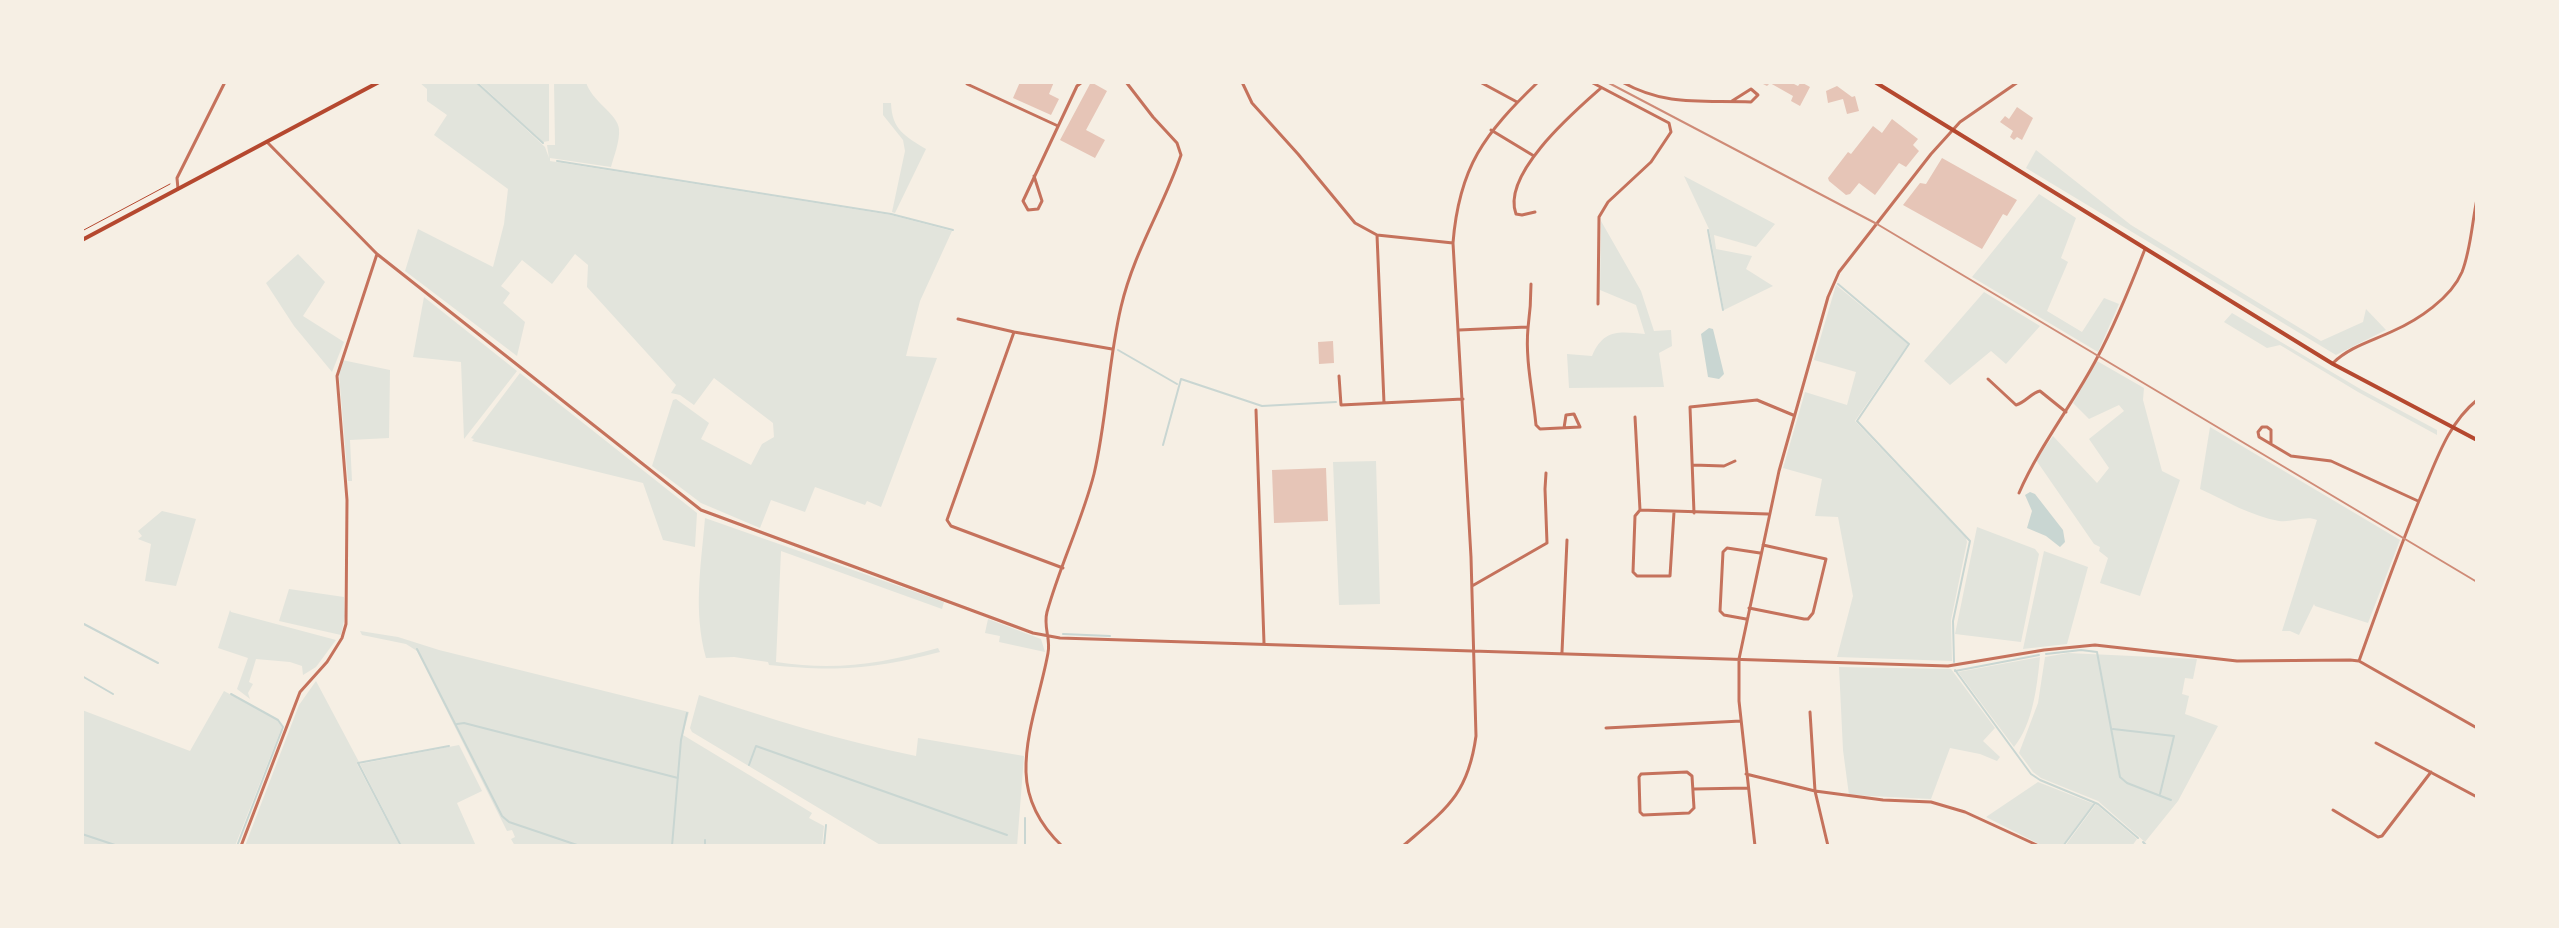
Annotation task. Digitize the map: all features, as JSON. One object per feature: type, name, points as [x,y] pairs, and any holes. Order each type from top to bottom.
[{"type":"main road","points":[[82,240],[379,82]]},
{"type":"main road","points":[[1875,82],[2333,364],[2477,440]]},
{"type":"street","points":[[178,189],[176,181],[225,82]]},
{"type":"street","points":[[1034,176],[1042,201],[1038,209],[1028,210],[1023,201],[1034,176],[1058,126],[1082,82]]},
{"type":"street","points":[[1062,846],[1037,814],[1029,794],[1026,770],[1030,735],[1049,651],[1044,624],[1094,472],[1121,304],[1143,239],[1176,168],[1180,147],[1126,82]]},
{"type":"street","points":[[1242,82],[1252,103],[1360,227],[1377,235],[1453,243]]},
{"type":"street","points":[[1480,82],[1517,102]]},
{"type":"street","points":[[1403,846],[1447,807],[1461,790],[1472,764],[1476,736],[1472,586],[1453,243],[1460,191],[1474,157],[1491,130],[1538,82]]},
{"type":"street","points":[[1591,82],[1669,123],[1671,132],[1651,162],[1608,202],[1599,217],[1598,304]]},
{"type":"street","points":[[1622,82],[1653,97],[1673,101],[1751,102],[1758,95],[1751,89],[1732,101]]},
{"type":"street","points":[[1755,846],[1741,721],[1739,659],[1768,514],[1828,297],[1839,272],[1960,122],[2018,82]]},
{"type":"street","points":[[967,84],[1058,126]]},
{"type":"street","points":[[1535,212],[1522,215],[1516,214],[1514,209],[1519,185],[1534,156],[1568,117],[1601,88]]},
{"type":"street","points":[[1491,130],[1534,156]]},
{"type":"street","points":[[267,142],[377,254],[701,510],[1047,636],[1948,666],[2095,645],[2237,661],[2359,661],[2477,728]]},
{"type":"street","points":[[2333,364],[2342,354],[2397,330],[2430,309],[2456,283],[2463,270],[2477,199]]},
{"type":"street","points":[[1377,235],[1384,403]]},
{"type":"street","points":[[2019,493],[2033,462],[2098,356],[2145,249]]},
{"type":"street","points":[[241,846],[300,692],[327,662],[342,638],[346,624],[347,500],[337,376],[377,254]]},
{"type":"street","points":[[1531,284],[1531,319],[1528,327],[1536,425],[1540,429],[1564,428],[1580,427],[1574,414],[1566,415],[1564,428]]},
{"type":"street","points":[[958,319],[1112,349]]},
{"type":"street","points":[[1459,330],[1528,327]]},
{"type":"street","points":[[1014,332],[947,520],[951,526],[1063,568]]},
{"type":"street","points":[[1339,376],[1341,405],[1463,399]]},
{"type":"street","points":[[1988,379],[2016,405],[2040,391],[2066,412]]},
{"type":"street","points":[[1694,513],[1690,407],[1757,400],[1794,416]]},
{"type":"street","points":[[2359,661],[2419,502],[2452,428],[2477,400]]},
{"type":"street","points":[[1256,410],[1264,643]]},
{"type":"street","points":[[1635,417],[1640,510],[1635,516],[1633,572],[1637,576],[1670,576],[1674,512]]},
{"type":"street","points":[[2271,443],[2291,456],[2331,461],[2419,502]]},
{"type":"street","points":[[1693,465],[1724,466],[1735,461]]},
{"type":"street","points":[[1472,586],[1547,543],[1546,473]]},
{"type":"street","points":[[1640,510],[1768,514]]},
{"type":"street","points":[[1562,652],[1567,540]]},
{"type":"street","points":[[1749,608],[1808,619],[1813,613],[1826,559],[1762,545]]},
{"type":"street","points":[[1746,619],[1724,615],[1720,611],[1723,552],[1727,548],[1760,553]]},
{"type":"street","points":[[1810,712],[1815,791],[1827,846]]},
{"type":"street","points":[[1606,728],[1741,721]]},
{"type":"street","points":[[2376,743],[2477,797]]},
{"type":"street","points":[[1687,772],[1692,776],[1694,789],[1694,808],[1689,813],[1643,815],[1640,812],[1641,774],[1687,772]]},
{"type":"street","points":[[2333,810],[2378,837],[2382,836],[2431,772]]},
{"type":"street","points":[[1746,774],[1815,791],[1883,800],[1931,802],[1965,812],[2039,846]]},
{"type":"street","points":[[1694,789],[1748,788]]},
{"type":"path","points":[[82,231],[176,181]]},
{"type":"shaded area","points":[[419,82],[475,82],[545,147],[549,158],[547,145],[555,145],[554,82],[586,82],[593,95],[618,123],[619,138],[611,167],[550,158],[550,161],[891,215],[952,231],[920,301],[906,356],[937,358],[881,507],[867,501],[865,505],[815,487],[805,512],[771,500],[760,528],[701,503],[652,466],[673,400],[676,399],[709,423],[701,439],[751,465],[762,444],[774,437],[773,423],[714,378],[694,405],[671,393],[676,385],[587,287],[588,265],[575,254],[552,284],[522,260],[501,286],[510,293],[503,303],[525,322],[517,356],[405,271],[418,229],[493,267],[504,224],[508,189],[434,135],[447,115],[427,101],[427,89]]},
{"type":"shaded area","points":[[478,82],[549,82],[549,141],[543,142]]},
{"type":"shaded area","points":[[883,103],[891,103],[894,120],[901,131],[926,149],[895,213],[892,212],[905,151],[903,140],[883,115]]},
{"type":"shaded area","points":[[2036,150],[2131,225],[2321,341],[2363,322],[2366,309],[2386,330],[2336,355],[2026,168]]},
{"type":"shaded area","points":[[1684,176],[1775,224],[1756,247],[1714,235],[1716,249],[1752,256],[1746,269],[1773,286],[1724,310],[1709,229]]},
{"type":"shaded area","points":[[2039,194],[2076,218],[2061,258],[2068,262],[2047,311],[2082,332],[2104,298],[2119,304],[2098,352],[1972,277]]},
{"type":"shaded area","points":[[1601,221],[1641,291],[1654,331],[1671,330],[1672,346],[1659,353],[1664,387],[1569,388],[1567,354],[1592,356],[1607,336],[1645,334],[1636,305],[1600,290]]},
{"type":"shaded area","points":[[298,254],[325,282],[303,316],[344,342],[332,372],[294,326],[266,283]]},
{"type":"shaded area","points":[[1836,285],[1908,344],[1855,421],[1966,538],[1951,620],[1952,661],[1837,657],[1853,596],[1838,517],[1815,516],[1822,479],[1783,468],[1805,392],[1847,405],[1856,372],[1814,360]]},
{"type":"shaded area","points":[[1984,292],[2040,326],[2006,364],[1991,351],[1950,385],[1924,361]]},
{"type":"shaded area","points":[[424,297],[517,371],[464,439],[461,362],[413,357]]},
{"type":"shaded area","points":[[2232,313],[2362,390],[2437,430],[2437,435],[2280,345],[2267,348],[2224,322]]},
{"type":"shaded area","points":[[1709,328],[1713,329],[1724,374],[1719,379],[1708,377],[1701,334]]},
{"type":"shaded area","points":[[342,360],[390,370],[389,438],[350,440],[352,481],[348,481],[339,374]]},
{"type":"shaded area","points":[[2097,361],[2144,388],[2143,400],[2162,471],[2180,480],[2140,596],[2100,583],[2108,558],[2099,551],[2100,547],[2094,544],[2036,460],[2053,436],[2097,483],[2109,468],[2089,439],[2124,411],[2119,405],[2089,419],[2073,403]]},
{"type":"shaded area","points":[[520,373],[697,513],[695,547],[663,540],[643,483],[472,441],[474,439],[471,438]]},
{"type":"shaded area","points":[[2210,427],[2400,540],[2368,623],[2314,604],[2299,635],[2282,631],[2317,520],[2269,519],[2200,489]]},
{"type":"shaded area","points":[[1376,461],[1380,604],[1339,605],[1333,462]]},
{"type":"shaded area","points":[[2030,492],[2035,494],[2063,530],[2065,542],[2060,547],[2046,536],[2027,528],[2032,511],[2025,495]]},
{"type":"shaded area","points":[[162,511],[196,519],[176,586],[145,581],[151,544],[138,539],[142,536],[138,531]]},
{"type":"shaded area","points":[[705,518],[944,602],[942,609],[781,551],[776,662],[838,666],[877,662],[938,648],[940,652],[895,662],[836,668],[769,665],[768,662],[734,657],[706,658],[699,606]]},
{"type":"shaded area","points":[[1977,527],[2035,549],[2039,554],[2021,642],[1955,634]]},
{"type":"shaded area","points":[[2044,551],[2088,567],[2067,644],[2023,649]]},
{"type":"shaded area","points":[[289,589],[344,597],[345,616],[341,635],[279,621]]},
{"type":"shaded area","points":[[230,610],[336,640],[316,667],[303,675],[302,666],[256,659],[249,682],[253,684],[248,693],[250,699],[237,689],[248,658],[218,648]]},
{"type":"shaded area","points":[[988,619],[1041,639],[1045,652],[999,642],[1000,636],[985,633]]},
{"type":"shaded area","points":[[360,631],[398,637],[689,712],[683,735],[812,813],[809,818],[824,826],[822,846],[515,846],[511,839],[515,837],[512,830],[507,831],[417,651],[406,644],[362,635]]},
{"type":"shaded area","points":[[2068,653],[2197,659],[2193,679],[2185,678],[2182,694],[2189,696],[2185,714],[2218,726],[2178,801],[2145,842],[2098,801],[2041,778],[2019,753],[2038,703],[2045,657]]},
{"type":"shaded area","points":[[2040,657],[2030,716],[2014,747],[1958,672]]},
{"type":"shaded area","points":[[1839,667],[1951,669],[1995,728],[1983,741],[2000,757],[1997,761],[1950,748],[1931,799],[1849,795],[1843,750]]},
{"type":"shaded area","points":[[316,681],[400,846],[245,846],[299,705]]},
{"type":"shaded area","points":[[224,691],[278,720],[282,727],[235,846],[82,846],[82,710],[190,751]]},
{"type":"shaded area","points":[[699,695],[806,729],[916,756],[918,738],[1024,756],[1017,846],[882,846],[692,732],[690,728]]},
{"type":"shaded area","points":[[459,745],[482,791],[457,803],[476,846],[402,846],[360,764]]},
{"type":"shaded area","points":[[2038,782],[2094,804],[2062,846],[2043,846],[1986,817]]},
{"type":"shaded area","points":[[2096,804],[2137,839],[2132,846],[2065,846]]},
{"type":"building","points":[[1020,82],[1054,82],[1049,94],[1059,99],[1051,115],[1013,98]]},
{"type":"building","points":[[1091,82],[1107,91],[1086,130],[1105,140],[1095,158],[1060,140]]},
{"type":"building","points":[[1759,82],[1790,82],[1798,86],[1801,82],[1810,87],[1800,106],[1791,101],[1793,96],[1770,83],[1767,86]]},
{"type":"building","points":[[1837,86],[1855,96],[1859,111],[1847,114],[1843,99],[1828,103],[1826,91]]},
{"type":"building","points":[[2017,107],[2033,118],[2022,140],[2010,137],[2013,131],[2000,122],[2005,116],[2009,119]]},
{"type":"building","points":[[1892,119],[1918,139],[1913,145],[1919,151],[1906,167],[1899,163],[1875,195],[1859,183],[1846,195],[1828,178],[1873,126],[1882,133]]},
{"type":"building","points":[[1942,158],[2017,200],[2007,216],[2003,214],[1982,249],[1903,205],[1920,183],[1926,184]]},
{"type":"building","points":[[1333,341],[1334,363],[1319,364],[1318,342]]},
{"type":"building","points":[[1326,468],[1328,521],[1274,523],[1272,470]]},
{"type":"waterway","points":[[476,82],[543,143]]},
{"type":"waterway","points":[[557,161],[891,214],[953,230]]},
{"type":"waterway","points":[[1708,230],[1723,310]]},
{"type":"waterway","points":[[1838,284],[1909,344],[1857,421],[1970,541],[1953,621],[1954,662]]},
{"type":"waterway","points":[[1118,350],[1177,384]]},
{"type":"waterway","points":[[1163,445],[1181,379],[1262,406],[1336,402]]},
{"type":"waterway","points":[[82,623],[158,663]]},
{"type":"waterway","points":[[1063,634],[1110,636]]},
{"type":"waterway","points":[[417,649],[502,816],[509,822],[580,846]]},
{"type":"waterway","points":[[2046,654],[2081,650],[2097,652],[2120,777],[2127,783],[2171,800]]},
{"type":"waterway","points":[[1955,671],[2039,655]]},
{"type":"waterway","points":[[1955,670],[2031,774],[2098,804],[2138,838]]},
{"type":"waterway","points":[[82,676],[113,694]]},
{"type":"waterway","points":[[231,694],[278,720],[283,727],[237,846]]},
{"type":"waterway","points":[[672,846],[681,740],[687,713]]},
{"type":"waterway","points":[[457,724],[464,723],[678,778]]},
{"type":"waterway","points":[[2113,729],[2174,736],[2160,794]]},
{"type":"waterway","points":[[401,846],[358,763],[449,746]]},
{"type":"waterway","points":[[749,765],[756,746],[1007,835]]},
{"type":"waterway","points":[[2063,846],[2095,803]]},
{"type":"waterway","points":[[1025,818],[1025,846]]},
{"type":"waterway","points":[[824,846],[826,825]]},
{"type":"waterway","points":[[82,834],[118,846]]},
{"type":"waterway","points":[[705,840],[705,846]]},
{"type":"waterway","points":[[2143,842],[2147,846]]},
{"type":"railway","points":[[1607,82],[1877,224],[2477,582]]}]
